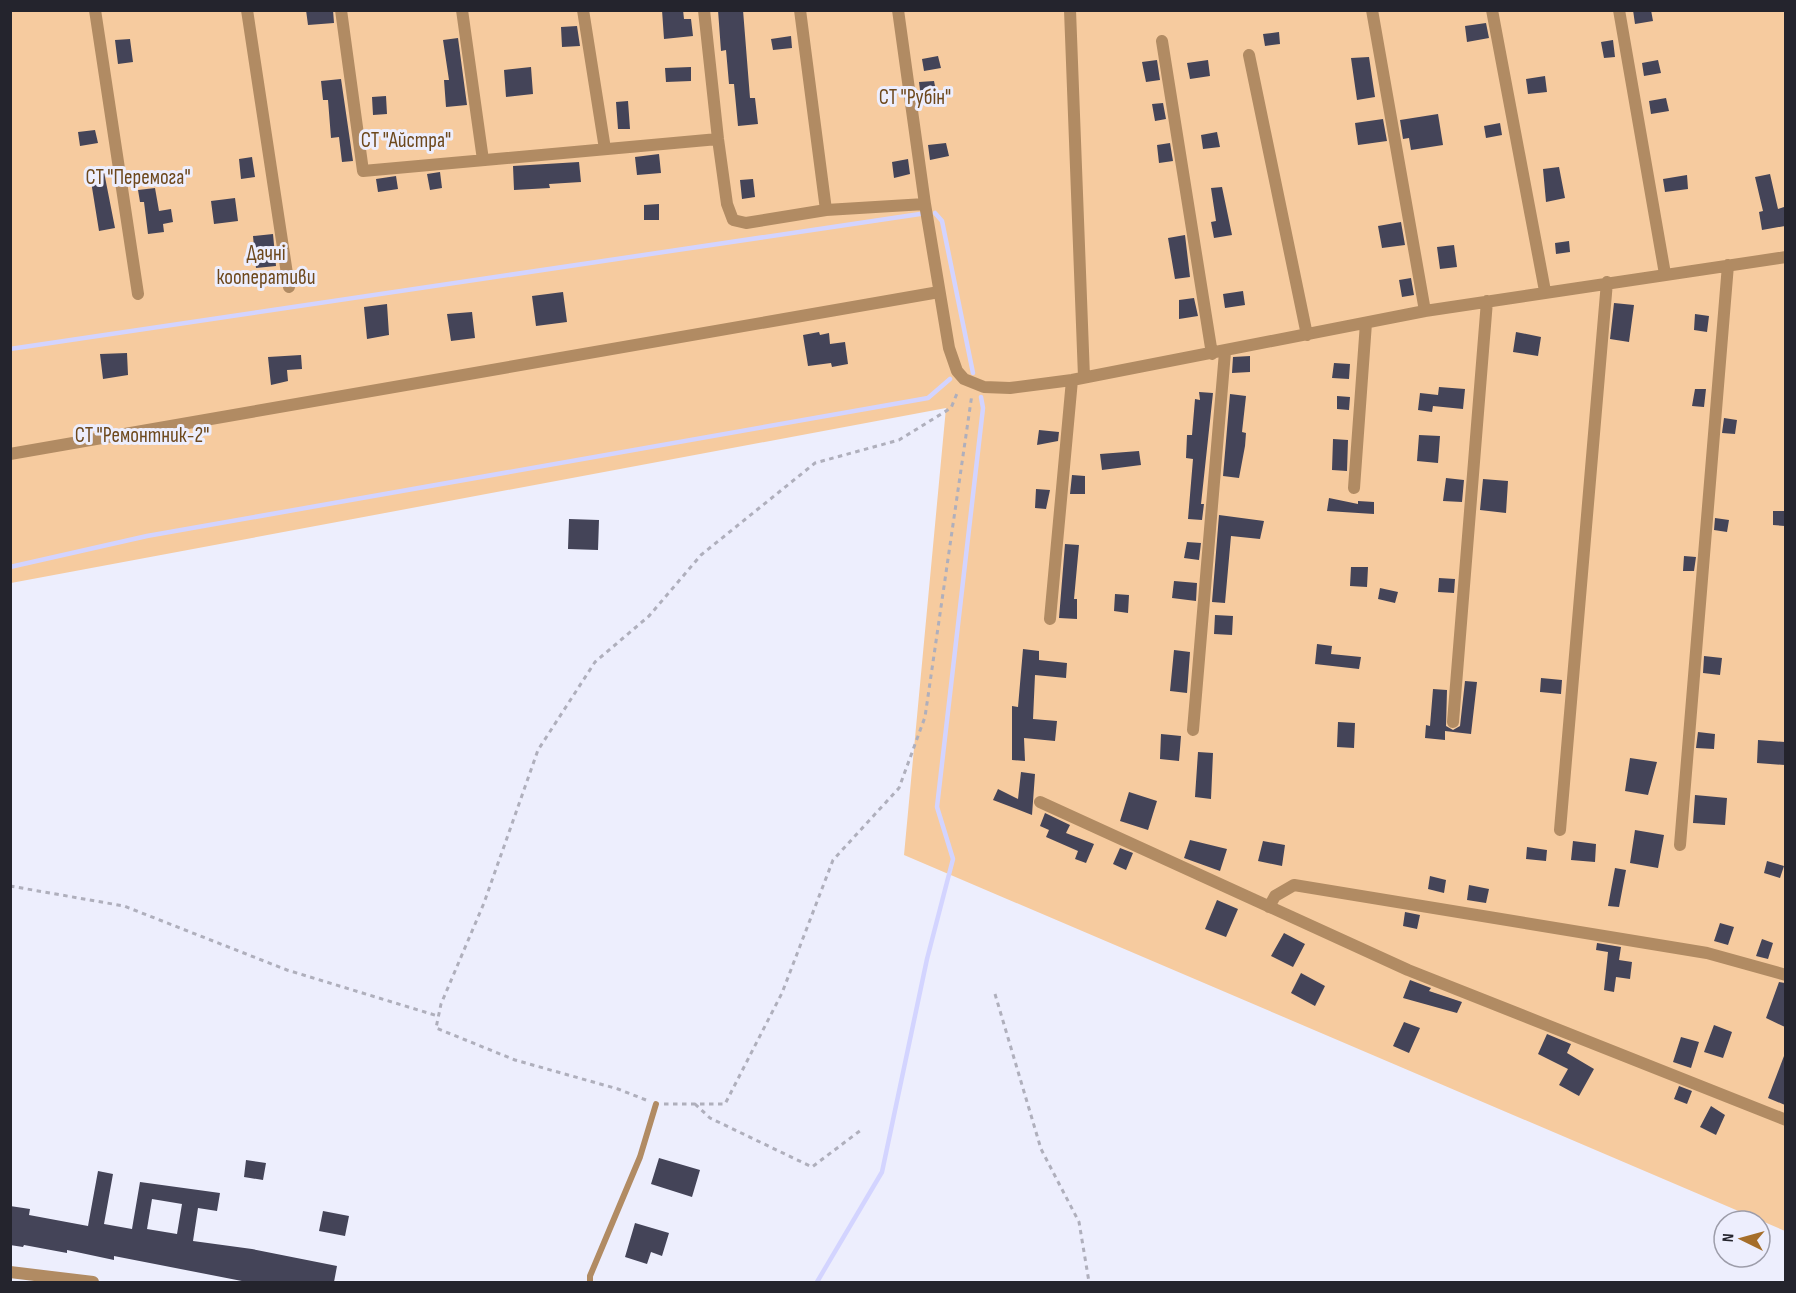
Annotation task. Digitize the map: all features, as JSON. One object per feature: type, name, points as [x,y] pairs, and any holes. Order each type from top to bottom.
[{"type":"street","points":[[95,10],[138,294]]},
{"type":"street","points":[[247,10],[289,287]]},
{"type":"street","points":[[341,10],[363,171],[718,139]]},
{"type":"street","points":[[462,10],[483,160]]},
{"type":"street","points":[[583,10],[605,149]]},
{"type":"street","points":[[704,10],[718,139],[727,204],[733,220],[746,223],[826,210],[925,204]]},
{"type":"street","points":[[800,10],[826,210]]},
{"type":"street","points":[[898,10],[925,204],[949,348],[957,370],[969,382],[1010,388],[1078,379],[1486,301],[1785,257]]},
{"type":"street","points":[[1050,619],[1078,379],[1070,10]]},
{"type":"street","points":[[1372,10],[1425,312]]},
{"type":"street","points":[[1492,10],[1545,291]]},
{"type":"street","points":[[1619,10],[1665,274]]},
{"type":"street","points":[[1162,41],[1219,352],[1193,730]]},
{"type":"street","points":[[1249,55],[1307,336]]},
{"type":"street","points":[[1680,845],[1728,265]]},
{"type":"street","points":[[1560,830],[1607,282]]},
{"type":"street","points":[[10,454],[939,292]]},
{"type":"street","points":[[1453,722],[1486,301]]},
{"type":"street","points":[[1354,488],[1366,323]]},
{"type":"street","points":[[1040,802],[1408,970],[1785,1120]]},
{"type":"street","points":[[1269,907],[1275,896],[1294,885],[1707,953],[1785,975]]},
{"type":"street","points":[[10,1272],[93,1282]]},
{"type":"lane","points":[[590,1282],[590,1276],[640,1157],[656,1104]]},
{"type":"path","points":[[969,382],[925,717],[899,788],[833,860],[782,993],[725,1104],[656,1104],[618,1089],[515,1060],[436,1028],[441,1004],[484,903],[538,750],[595,662],[649,616],[701,555],[815,463],[898,440],[951,408],[969,382]]},
{"type":"path","points":[[10,886],[124,906],[287,970],[438,1017]]},
{"type":"path","points":[[995,994],[1041,1149],[1079,1222],[1089,1282]]},
{"type":"path","points":[[695,1104],[710,1118],[812,1167],[861,1130]]},
{"type":"green space","points":[[11,11],[1785,11],[1785,1231],[1772,1225],[1772,1209],[1733,1209],[904,855],[946,408],[11,583]]},
{"type":"building","points":[[306,10],[333,10],[334,23],[308,25]]},
{"type":"building","points":[[662,10],[683,10],[684,19],[691,19],[693,36],[664,39]]},
{"type":"building","points":[[718,10],[743,10],[750,98],[755,98],[758,124],[738,126],[734,84],[729,84],[726,50],[721,51]]},
{"type":"building","points":[[1633,10],[1651,10],[1653,21],[1635,24]]},
{"type":"building","points":[[1486,23],[1489,38],[1467,42],[1465,26]]},
{"type":"building","points":[[577,26],[580,46],[562,47],[561,27]]},
{"type":"building","points":[[1279,32],[1280,44],[1265,46],[1263,34]]},
{"type":"building","points":[[791,36],[792,48],[773,50],[771,39]]},
{"type":"building","points":[[458,38],[467,105],[446,107],[444,80],[449,80],[443,40]]},
{"type":"building","points":[[130,39],[133,62],[118,64],[115,40]]},
{"type":"building","points":[[1613,40],[1615,57],[1604,58],[1601,42]]},
{"type":"building","points":[[938,56],[941,68],[924,71],[922,59]]},
{"type":"building","points":[[1369,57],[1375,97],[1357,100],[1351,58]]},
{"type":"building","points":[[1157,60],[1160,80],[1146,82],[1142,62]]},
{"type":"building","points":[[1208,60],[1210,76],[1190,79],[1187,63]]},
{"type":"building","points":[[1658,60],[1661,73],[1644,76],[1642,63]]},
{"type":"building","points":[[531,67],[533,94],[506,97],[504,70]]},
{"type":"building","points":[[691,67],[691,81],[666,82],[665,68]]},
{"type":"building","points":[[1545,76],[1547,92],[1528,94],[1526,79]]},
{"type":"building","points":[[341,79],[353,161],[342,162],[339,137],[331,138],[328,100],[323,100],[321,81]]},
{"type":"building","points":[[934,81],[937,96],[921,98],[919,82]]},
{"type":"building","points":[[890,89],[894,103],[881,105],[878,91]]},
{"type":"building","points":[[386,96],[387,114],[373,115],[372,97]]},
{"type":"building","points":[[1666,98],[1669,111],[1651,114],[1649,101]]},
{"type":"building","points":[[628,101],[630,129],[618,129],[616,102]]},
{"type":"building","points":[[1163,103],[1166,119],[1155,121],[1152,104]]},
{"type":"building","points":[[1438,114],[1443,145],[1411,150],[1409,138],[1403,139],[1400,120]]},
{"type":"building","points":[[1383,119],[1387,141],[1358,145],[1355,123]]},
{"type":"building","points":[[1500,123],[1502,135],[1486,138],[1484,126]]},
{"type":"building","points":[[95,130],[98,143],[80,146],[78,132]]},
{"type":"building","points":[[1217,132],[1220,147],[1203,149],[1201,135]]},
{"type":"building","points":[[946,143],[949,156],[930,160],[928,145]]},
{"type":"building","points":[[1170,143],[1173,161],[1159,163],[1157,145]]},
{"type":"building","points":[[659,154],[661,173],[637,175],[635,157]]},
{"type":"building","points":[[252,157],[255,177],[241,179],[239,159]]},
{"type":"building","points":[[908,159],[910,174],[894,178],[892,162]]},
{"type":"building","points":[[579,162],[581,182],[549,184],[550,188],[514,190],[513,166]]},
{"type":"building","points":[[1559,167],[1565,198],[1546,202],[1543,169]]},
{"type":"building","points":[[104,172],[115,228],[99,231],[90,175]]},
{"type":"building","points":[[440,172],[442,188],[430,190],[427,174]]},
{"type":"building","points":[[1770,174],[1778,209],[1784,207],[1785,226],[1762,230],[1759,212],[1763,211],[1755,177]]},
{"type":"building","points":[[1687,175],[1688,189],[1665,192],[1663,179]]},
{"type":"building","points":[[396,176],[398,189],[378,192],[376,179]]},
{"type":"building","points":[[753,179],[755,197],[742,199],[740,180]]},
{"type":"building","points":[[1222,187],[1232,235],[1214,238],[1211,222],[1216,221],[1211,188]]},
{"type":"building","points":[[155,188],[159,211],[171,209],[173,222],[163,224],[164,232],[148,234],[144,202],[140,202],[138,190]]},
{"type":"building","points":[[235,198],[238,221],[214,224],[211,201]]},
{"type":"building","points":[[659,204],[659,220],[644,220],[644,205]]},
{"type":"building","points":[[1401,222],[1405,245],[1382,248],[1378,226]]},
{"type":"building","points":[[273,234],[276,266],[256,268],[253,236]]},
{"type":"building","points":[[1185,235],[1190,277],[1175,279],[1168,238]]},
{"type":"building","points":[[1569,241],[1570,252],[1556,254],[1555,243]]},
{"type":"building","points":[[1454,245],[1457,267],[1440,269],[1437,247]]},
{"type":"building","points":[[1411,278],[1414,295],[1402,297],[1399,280]]},
{"type":"building","points":[[1243,291],[1245,305],[1225,308],[1223,294]]},
{"type":"building","points":[[563,292],[567,322],[536,326],[532,296]]},
{"type":"building","points":[[1194,298],[1198,316],[1179,319],[1179,300]]},
{"type":"building","points":[[1614,303],[1634,305],[1629,342],[1610,339]]},
{"type":"building","points":[[387,304],[389,335],[367,339],[364,307]]},
{"type":"building","points":[[472,312],[475,338],[451,341],[447,314]]},
{"type":"building","points":[[1695,314],[1709,316],[1707,332],[1694,330]]},
{"type":"building","points":[[819,332],[820,335],[829,333],[830,344],[845,342],[848,364],[832,367],[831,363],[808,366],[803,335]]},
{"type":"building","points":[[1516,332],[1541,337],[1538,356],[1513,352]]},
{"type":"building","points":[[127,353],[128,375],[103,379],[100,354]]},
{"type":"building","points":[[301,355],[302,369],[287,370],[288,381],[271,385],[268,357]]},
{"type":"building","points":[[1250,356],[1250,372],[1232,373],[1233,357]]},
{"type":"building","points":[[1334,363],[1350,364],[1349,379],[1332,378]]},
{"type":"building","points":[[1439,387],[1465,389],[1463,409],[1433,406],[1432,412],[1418,410],[1420,393],[1438,395]]},
{"type":"building","points":[[1695,389],[1706,389],[1704,407],[1692,406]]},
{"type":"building","points":[[1199,392],[1213,393],[1201,504],[1204,504],[1202,520],[1188,519],[1193,459],[1186,458],[1187,435],[1192,435],[1195,399],[1200,400]]},
{"type":"building","points":[[1230,394],[1246,396],[1242,432],[1246,433],[1245,446],[1239,478],[1223,476]]},
{"type":"building","points":[[1337,396],[1350,397],[1349,410],[1337,409]]},
{"type":"building","points":[[1724,418],[1737,420],[1735,434],[1722,433]]},
{"type":"building","points":[[1039,430],[1059,432],[1058,441],[1037,445]]},
{"type":"building","points":[[1419,435],[1440,436],[1438,463],[1417,461]]},
{"type":"building","points":[[1333,439],[1348,440],[1347,471],[1332,470]]},
{"type":"building","points":[[1139,451],[1141,465],[1102,470],[1100,454]]},
{"type":"building","points":[[1072,475],[1085,476],[1085,494],[1070,494]]},
{"type":"building","points":[[1446,478],[1464,480],[1462,502],[1443,501]]},
{"type":"building","points":[[1483,479],[1508,481],[1506,513],[1480,510]]},
{"type":"building","points":[[1036,489],[1050,490],[1046,509],[1035,508]]},
{"type":"building","points":[[1329,498],[1358,504],[1358,501],[1374,502],[1374,514],[1327,511]]},
{"type":"building","points":[[1773,511],[1785,511],[1785,526],[1773,525]]},
{"type":"building","points":[[1219,515],[1264,521],[1260,539],[1231,536],[1225,603],[1212,602]]},
{"type":"building","points":[[1715,518],[1729,520],[1727,532],[1714,530]]},
{"type":"building","points":[[569,519],[599,520],[598,550],[568,549]]},
{"type":"building","points":[[1187,542],[1201,543],[1199,560],[1184,558]]},
{"type":"building","points":[[1065,544],[1079,545],[1074,599],[1077,599],[1077,619],[1059,618]]},
{"type":"building","points":[[1684,556],[1696,557],[1694,571],[1683,571]]},
{"type":"building","points":[[1351,567],[1368,567],[1367,587],[1350,586]]},
{"type":"building","points":[[1439,578],[1455,579],[1454,593],[1438,592]]},
{"type":"building","points":[[1174,581],[1197,583],[1196,601],[1172,598]]},
{"type":"building","points":[[1380,588],[1398,592],[1395,603],[1378,599]]},
{"type":"building","points":[[1115,594],[1129,595],[1128,613],[1114,611]]},
{"type":"building","points":[[1215,615],[1233,616],[1232,635],[1214,634]]},
{"type":"building","points":[[1317,644],[1332,646],[1331,654],[1361,657],[1359,669],[1315,664]]},
{"type":"building","points":[[1023,649],[1039,651],[1039,660],[1067,663],[1066,678],[1035,675],[1033,719],[1057,721],[1055,741],[1024,738],[1025,761],[1012,760],[1012,706],[1018,707]]},
{"type":"building","points":[[1174,650],[1190,652],[1187,693],[1170,691]]},
{"type":"building","points":[[1704,656],[1722,658],[1720,675],[1703,673]]},
{"type":"building","points":[[1541,678],[1562,680],[1561,694],[1540,692]]},
{"type":"building","points":[[1465,681],[1477,682],[1471,734],[1445,731],[1445,740],[1425,738],[1426,725],[1430,726],[1433,689],[1447,690],[1446,726],[1453,730],[1460,726]]},
{"type":"building","points":[[1338,722],[1355,723],[1354,748],[1337,747]]},
{"type":"building","points":[[1698,732],[1715,734],[1714,749],[1696,748]]},
{"type":"building","points":[[1161,734],[1181,736],[1179,761],[1160,759]]},
{"type":"building","points":[[1758,740],[1785,742],[1785,765],[1757,763]]},
{"type":"building","points":[[1198,752],[1213,753],[1211,799],[1195,797]]},
{"type":"building","points":[[1630,758],[1657,762],[1648,795],[1625,791]]},
{"type":"building","points":[[1021,772],[1035,774],[1032,815],[993,800],[998,789],[1018,799]]},
{"type":"building","points":[[1129,792],[1157,801],[1148,830],[1120,821]]},
{"type":"building","points":[[1695,795],[1727,798],[1725,825],[1693,823]]},
{"type":"building","points":[[1045,813],[1070,825],[1066,833],[1094,844],[1086,863],[1075,859],[1078,851],[1046,837],[1049,830],[1040,826]]},
{"type":"building","points":[[1635,830],[1664,835],[1658,868],[1630,863]]},
{"type":"building","points":[[1190,840],[1227,849],[1220,871],[1184,858]]},
{"type":"building","points":[[1263,841],[1285,845],[1282,866],[1258,861]]},
{"type":"building","points":[[1573,841],[1596,844],[1595,862],[1571,860]]},
{"type":"building","points":[[1527,847],[1547,850],[1546,861],[1526,859]]},
{"type":"building","points":[[1120,848],[1133,853],[1126,870],[1113,864]]},
{"type":"building","points":[[1767,861],[1784,866],[1780,878],[1764,873]]},
{"type":"building","points":[[1615,868],[1626,870],[1619,907],[1608,906]]},
{"type":"building","points":[[1430,876],[1446,880],[1444,893],[1428,889]]},
{"type":"building","points":[[1469,885],[1489,889],[1486,903],[1467,900]]},
{"type":"building","points":[[1217,900],[1238,909],[1226,937],[1205,929]]},
{"type":"building","points":[[1405,912],[1420,915],[1417,929],[1403,926]]},
{"type":"building","points":[[1720,923],[1734,927],[1728,945],[1714,941]]},
{"type":"building","points":[[1284,933],[1305,944],[1293,967],[1271,956]]},
{"type":"building","points":[[1762,939],[1773,943],[1768,959],[1756,956]]},
{"type":"building","points":[[1597,943],[1621,947],[1619,960],[1632,962],[1630,979],[1616,977],[1614,992],[1604,990],[1608,952],[1596,950]]},
{"type":"building","points":[[1301,973],[1325,986],[1315,1006],[1291,993]]},
{"type":"building","points":[[1410,980],[1431,988],[1429,991],[1462,1002],[1457,1013],[1403,998]]},
{"type":"building","points":[[1779,982],[1785,983],[1785,1027],[1766,1018]]},
{"type":"building","points":[[1404,1022],[1420,1028],[1409,1053],[1393,1046]]},
{"type":"building","points":[[1714,1025],[1732,1032],[1723,1058],[1704,1052]]},
{"type":"building","points":[[1547,1034],[1571,1044],[1567,1053],[1594,1069],[1579,1096],[1559,1085],[1568,1069],[1538,1054]]},
{"type":"building","points":[[1681,1037],[1699,1042],[1691,1068],[1673,1062]]},
{"type":"building","points":[[1785,1056],[1785,1105],[1768,1098]]},
{"type":"building","points":[[1679,1086],[1692,1091],[1687,1104],[1674,1099]]},
{"type":"building","points":[[1711,1106],[1725,1115],[1716,1135],[1700,1127]]},
{"type":"building","points":[[659,1158],[700,1170],[692,1197],[651,1184]]},
{"type":"building","points":[[246,1160],[266,1163],[263,1180],[244,1177]]},
{"type":"building","points":[[98,1171],[113,1174],[104,1224],[132,1229],[140,1182],[220,1193],[217,1211],[198,1208],[193,1241],[252,1249],[337,1266],[334,1282],[247,1282],[114,1256],[114,1260],[67,1250],[67,1253],[24,1245],[23,1247],[10,1245],[10,1206],[30,1209],[29,1215],[88,1226]],"holes":[[[152,1199],[182,1204],[177,1234],[147,1229]]]},
{"type":"building","points":[[323,1211],[349,1216],[345,1236],[319,1231]]},
{"type":"building","points":[[635,1223],[669,1233],[662,1256],[651,1252],[647,1264],[625,1257]]},
{"type":"waterway","points":[[935,213],[942,221],[973,373]]},
{"type":"waterway","points":[[10,349],[920,214]]},
{"type":"waterway","points":[[10,567],[147,536],[928,398],[950,379]]},
{"type":"waterway","points":[[817,1282],[882,1172],[927,959],[953,859],[937,807],[983,408],[981,397]]},
{"type":"park label","name":"СТ \"Рубін\"","points":[[915,97]]},
{"type":"park label","name":"СТ \"Айстра\"","points":[[406,140]]},
{"type":"park label","name":"СТ \"Перемога\"","points":[[138,177]]},
{"type":"park label","name":"Дачні кооперативи","points":[[266,265]]},
{"type":"park label","name":"СТ \"Ремонтник-2\"","points":[[142,435]]}]
